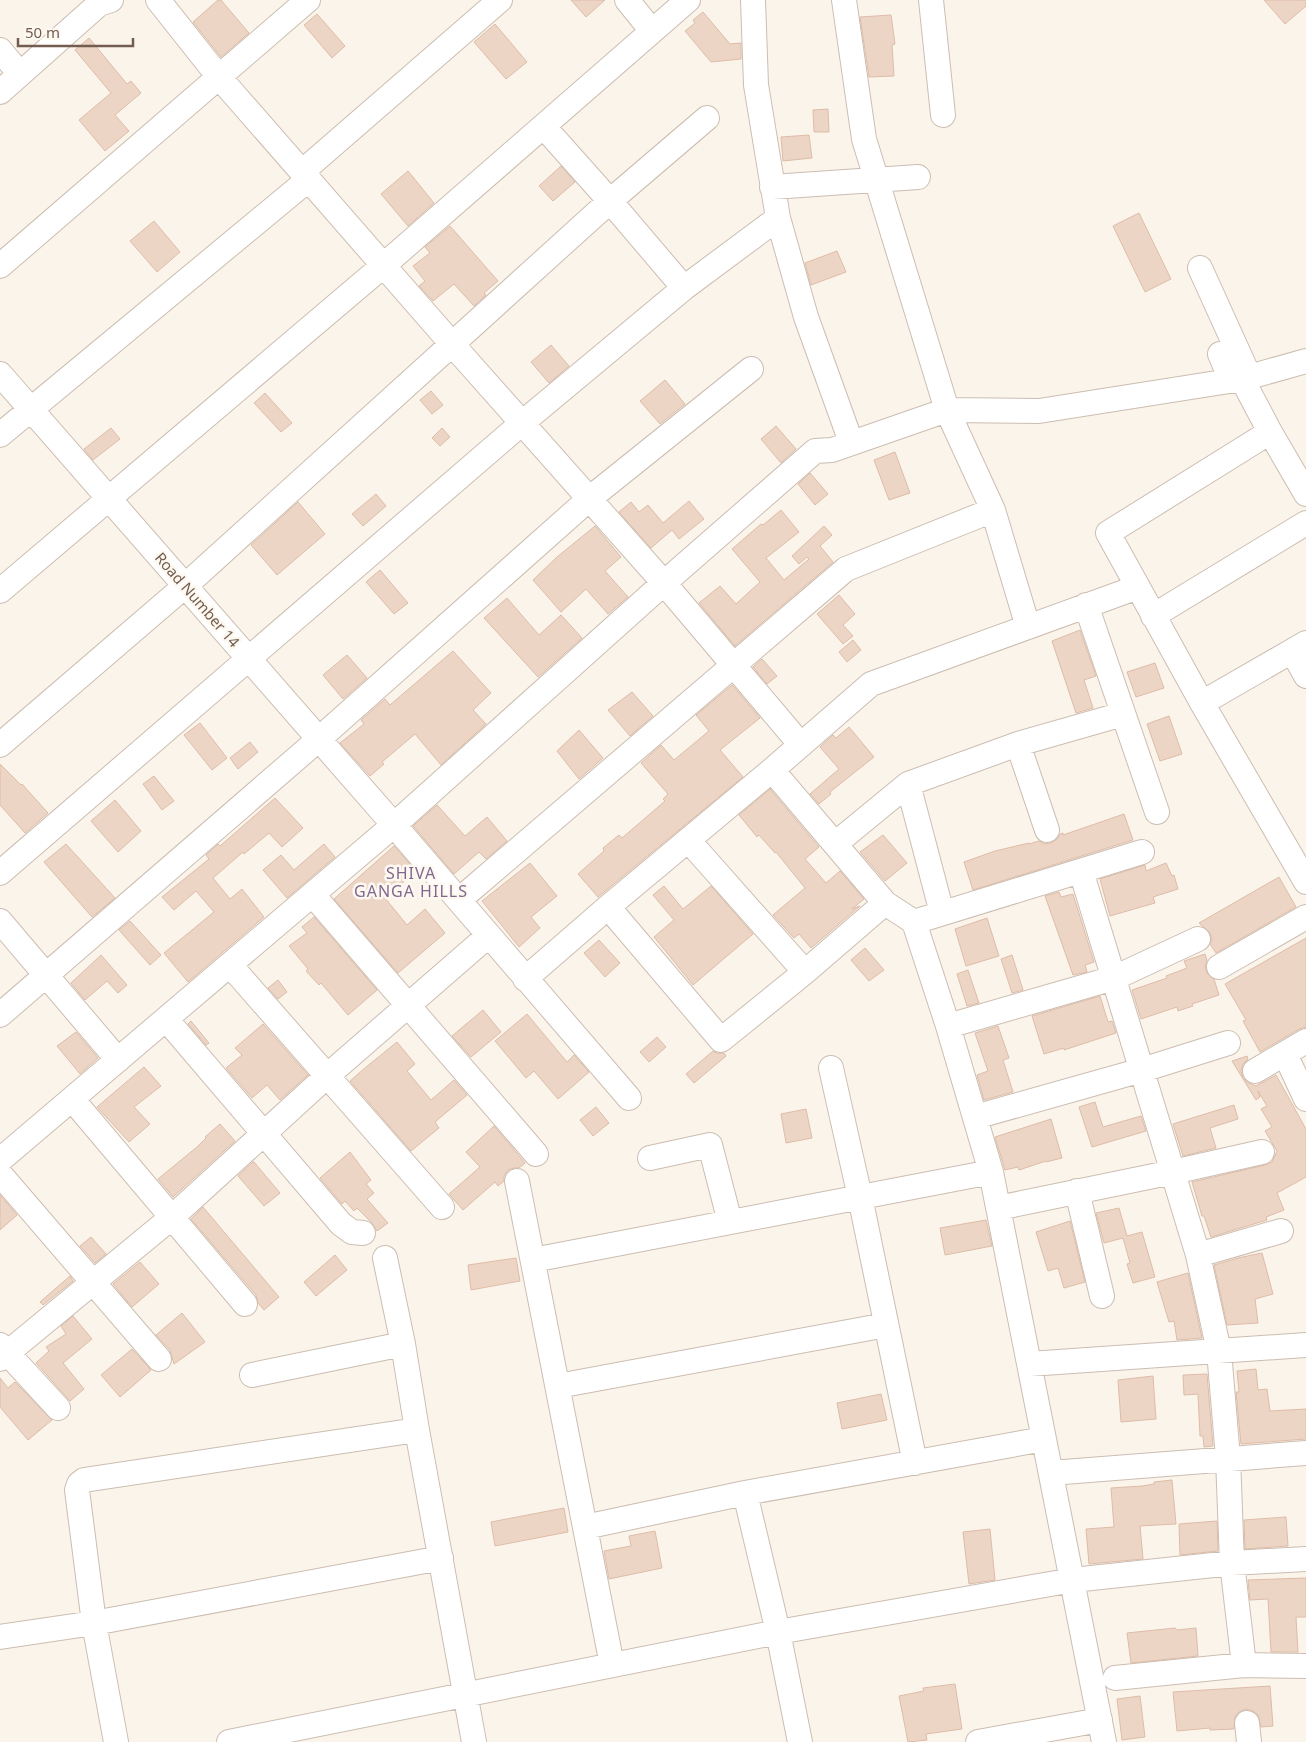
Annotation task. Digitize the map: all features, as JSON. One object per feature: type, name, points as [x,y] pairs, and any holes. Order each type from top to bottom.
[{"type":"street","points":[[158,0],[219,77],[664,583],[801,745]]},
{"type":"street","points":[[0,266],[308,0]]},
{"type":"street","points":[[0,435],[306,175],[500,0]]},
{"type":"street","points":[[626,0],[652,31]]},
{"type":"street","points":[[0,591],[384,265],[688,0]]},
{"type":"street","points":[[753,0],[756,85],[778,218],[806,317],[851,442]]},
{"type":"street","points":[[844,0],[864,139],[876,180],[947,410],[993,510],[1028,627]]},
{"type":"street","points":[[931,0],[943,115]]},
{"type":"street","points":[[0,92],[102,1]]},
{"type":"street","points":[[0,50],[20,74]]},
{"type":"street","points":[[0,745],[185,586],[610,201],[707,118]]},
{"type":"street","points":[[544,127],[684,288]]},
{"type":"street","points":[[772,187],[918,177]]},
{"type":"street","points":[[0,873],[522,423],[684,288],[778,218]]},
{"type":"street","points":[[1200,268],[1241,378],[1306,494]]},
{"type":"street","points":[[1220,354],[1241,378]]},
{"type":"street","points":[[0,1160],[394,825],[664,583],[815,451],[832,450],[947,410],[1039,411],[1241,378],[1306,361]]},
{"type":"street","points":[[0,1015],[319,739],[589,499],[751,369]]},
{"type":"street","name":"Road Number 14","points":[[0,374],[394,825],[628,1098]]},
{"type":"street","points":[[1270,432],[1108,533],[1202,703],[1306,882]]},
{"type":"street","points":[[459,900],[846,568],[993,510]]},
{"type":"street","points":[[1153,616],[1306,523]]},
{"type":"street","points":[[525,979],[871,684],[1138,587]]},
{"type":"street","points":[[1086,605],[1157,812]]},
{"type":"street","points":[[1202,703],[1299,647],[1306,676]]},
{"type":"street","points":[[835,844],[908,784],[1018,744],[1123,714]]},
{"type":"street","points":[[1018,744],[1047,830]]},
{"type":"street","points":[[772,770],[885,903],[914,922],[948,1026],[991,1172],[1102,1731],[978,1742]]},
{"type":"street","points":[[908,784],[942,913]]},
{"type":"street","points":[[688,840],[805,972]]},
{"type":"street","points":[[914,922],[1142,852]]},
{"type":"street","points":[[1081,871],[1198,1254],[1219,1351],[1228,1458],[1232,1563],[1244,1665]]},
{"type":"street","points":[[313,895],[536,1154]]},
{"type":"street","points":[[608,907],[721,1040],[805,972],[885,903]]},
{"type":"street","points":[[1219,967],[1306,917]]},
{"type":"street","points":[[0,921],[118,1060]]},
{"type":"street","points":[[58,1408],[2,1353],[171,1218],[327,1076],[489,935]]},
{"type":"street","points":[[948,1026],[1114,978],[1198,939]]},
{"type":"street","points":[[230,965],[442,1206]]},
{"type":"street","points":[[166,1019],[340,1224],[352,1232],[363,1233]]},
{"type":"street","points":[[1255,1072],[1306,1041]]},
{"type":"street","points":[[975,1117],[1142,1070],[1228,1043]]},
{"type":"street","points":[[1285,1054],[1306,1099]]},
{"type":"street","points":[[831,1068],[860,1197],[915,1463]]},
{"type":"street","points":[[72,1099],[245,1304]]},
{"type":"street","points":[[650,1158],[710,1145],[730,1222]]},
{"type":"street","points":[[998,1208],[1262,1152]]},
{"type":"street","points":[[533,1260],[991,1172]]},
{"type":"street","points":[[0,1174],[159,1360]]},
{"type":"street","points":[[517,1181],[612,1665]]},
{"type":"street","points":[[1077,1191],[1102,1296]]},
{"type":"street","points":[[1198,1254],[1281,1231]]},
{"type":"street","points":[[385,1258],[404,1344],[417,1430],[474,1742]]},
{"type":"street","points":[[558,1386],[886,1325]]},
{"type":"street","points":[[252,1375],[404,1344]]},
{"type":"street","points":[[1029,1364],[1306,1345]]},
{"type":"street","points":[[116,1742],[94,1623],[77,1490],[79,1484],[84,1480],[417,1430]]},
{"type":"street","points":[[585,1527],[744,1493],[1044,1439]]},
{"type":"street","points":[[1051,1473],[1306,1453]]},
{"type":"street","points":[[744,1493],[778,1632],[800,1742]]},
{"type":"street","points":[[0,1637],[94,1623],[441,1558]]},
{"type":"street","points":[[230,1742],[310,1734],[465,1695],[612,1665],[778,1632],[1073,1580],[1232,1563],[1306,1558]]},
{"type":"street","points":[[1115,1678],[1244,1665],[1306,1666]]},
{"type":"building","points":[[218,0],[221,0],[249,33],[221,57],[193,22]]},
{"type":"building","points":[[571,0],[605,0],[586,17]]},
{"type":"building","points":[[1264,0],[1306,0],[1306,6],[1285,24]]},
{"type":"building","points":[[703,12],[730,44],[741,43],[741,59],[711,62],[685,31],[695,23],[693,20]]},
{"type":"building","points":[[317,14],[345,46],[332,58],[304,25]]},
{"type":"building","points":[[891,15],[895,44],[892,45],[894,76],[869,77],[860,17]]},
{"type":"building","points":[[495,24],[527,62],[506,79],[474,42]]},
{"type":"building","points":[[89,38],[127,84],[131,81],[141,93],[115,115],[129,131],[105,151],[79,120],[111,93],[75,50]]},
{"type":"building","points":[[828,109],[829,132],[814,132],[813,110]]},
{"type":"building","points":[[809,135],[812,158],[783,161],[781,137]]},
{"type":"building","points":[[561,166],[575,182],[553,201],[539,186]]},
{"type":"building","points":[[408,171],[434,203],[408,226],[381,194]]},
{"type":"building","points":[[1139,213],[1171,279],[1145,292],[1113,226]]},
{"type":"building","points":[[154,221],[180,252],[157,272],[130,241]]},
{"type":"building","points":[[450,226],[498,281],[484,293],[486,295],[474,306],[454,284],[433,301],[419,286],[425,281],[413,266],[430,253],[425,247]]},
{"type":"building","points":[[837,251],[846,272],[811,285],[805,263]]},
{"type":"building","points":[[551,345],[569,366],[549,383],[531,362]]},
{"type":"building","points":[[665,380],[685,404],[660,424],[640,401]]},
{"type":"building","points":[[431,391],[443,405],[432,414],[420,400]]},
{"type":"building","points":[[265,393],[292,423],[281,432],[254,403]]},
{"type":"building","points":[[776,426],[796,449],[781,463],[761,439]]},
{"type":"building","points":[[111,428],[120,439],[93,460],[84,449]]},
{"type":"building","points":[[442,428],[450,437],[440,446],[432,438]]},
{"type":"building","points":[[895,452],[910,493],[889,500],[874,460]]},
{"type":"building","points":[[810,473],[828,494],[815,505],[798,484]]},
{"type":"building","points":[[376,494],[386,506],[363,526],[352,514]]},
{"type":"building","points":[[689,501],[704,519],[679,539],[672,530],[651,548],[619,512],[631,502],[639,512],[648,505],[663,523]]},
{"type":"building","points":[[298,502],[325,534],[277,575],[251,545]]},
{"type":"building","points":[[781,510],[799,532],[766,558],[784,580],[809,559],[807,557],[799,564],[792,556],[824,526],[832,535],[820,546],[833,562],[735,646],[699,603],[720,586],[736,604],[760,582],[732,549],[761,524],[763,525]]},
{"type":"building","points":[[595,526],[621,557],[605,571],[628,597],[608,614],[586,589],[561,612],[533,580],[557,557]]},
{"type":"building","points":[[380,570],[408,603],[394,614],[366,582]]},
{"type":"building","points":[[839,595],[855,614],[843,625],[853,636],[843,644],[817,614]]},
{"type":"building","points":[[507,598],[539,635],[561,615],[582,638],[538,677],[484,618]]},
{"type":"building","points":[[1080,630],[1096,676],[1084,680],[1093,708],[1076,713],[1052,641]]},
{"type":"building","points":[[853,640],[861,650],[847,662],[839,652]]},
{"type":"building","points":[[453,651],[491,693],[473,710],[486,724],[441,765],[415,734],[382,762],[384,764],[370,776],[340,743],[364,724],[361,720],[385,699],[390,705]]},
{"type":"building","points":[[347,655],[367,678],[343,699],[323,675]]},
{"type":"building","points":[[762,659],[777,676],[767,684],[753,667]]},
{"type":"building","points":[[1155,663],[1164,688],[1136,697],[1127,672]]},
{"type":"building","points":[[732,685],[760,718],[720,750],[743,777],[598,897],[578,874],[604,851],[603,848],[619,835],[622,838],[665,801],[663,799],[668,794],[641,763],[661,745],[674,760],[709,731],[696,715]]},
{"type":"building","points":[[632,692],[653,716],[630,736],[608,710]]},
{"type":"building","points":[[1169,716],[1182,754],[1160,761],[1147,724]]},
{"type":"building","points":[[200,723],[227,758],[212,770],[184,735]]},
{"type":"building","points":[[849,727],[874,757],[830,792],[831,794],[819,804],[810,794],[839,769],[820,747],[833,735],[836,738]]},
{"type":"building","points":[[579,730],[603,758],[579,779],[557,751]]},
{"type":"building","points":[[250,742],[258,752],[238,769],[230,758]]},
{"type":"building","points":[[0,764],[22,784],[48,813],[25,833],[0,805]]},
{"type":"building","points":[[154,776],[174,801],[162,810],[143,784]]},
{"type":"building","points":[[770,789],[819,847],[805,859],[826,883],[840,871],[864,899],[852,909],[860,906],[811,948],[799,934],[794,938],[773,915],[805,888],[776,852],[759,835],[757,837],[739,815]]},
{"type":"building","points":[[275,798],[303,828],[282,847],[269,833],[213,878],[230,899],[242,889],[264,917],[188,982],[164,953],[214,912],[196,891],[174,910],[162,897],[209,859],[206,855],[218,844],[220,846]]},
{"type":"building","points":[[115,800],[141,831],[118,852],[91,821]]},
{"type":"building","points":[[437,805],[465,836],[487,817],[507,841],[486,859],[479,852],[454,874],[413,826]]},
{"type":"building","points":[[1124,814],[1133,840],[973,890],[964,862],[995,851],[1029,843],[1039,841],[1045,844],[1051,843],[1060,834],[1063,833],[1063,835]]},
{"type":"building","points":[[883,835],[907,863],[885,881],[860,852]]},
{"type":"building","points":[[66,844],[115,898],[92,917],[44,862]]},
{"type":"building","points":[[324,844],[335,857],[287,898],[263,870],[281,855],[294,870]]},
{"type":"building","points":[[394,846],[416,871],[385,898],[407,925],[425,909],[445,933],[398,973],[334,899]]},
{"type":"building","points":[[530,863],[557,896],[531,917],[540,928],[519,947],[482,901]]},
{"type":"building","points":[[1166,863],[1172,876],[1174,875],[1178,889],[1153,897],[1155,903],[1110,916],[1100,879],[1145,865],[1146,871]]},
{"type":"building","points":[[1279,877],[1296,907],[1216,953],[1210,944],[1212,940],[1210,933],[1199,923]]},
{"type":"building","points":[[664,886],[683,909],[711,886],[753,934],[693,985],[654,937],[674,920],[653,895]]},
{"type":"building","points":[[1059,892],[1061,897],[1073,894],[1094,962],[1085,965],[1087,972],[1073,975],[1045,896]]},
{"type":"building","points":[[314,917],[377,990],[348,1015],[321,983],[319,985],[306,971],[308,969],[289,946],[307,933],[302,927]]},
{"type":"building","points":[[987,918],[999,956],[966,966],[955,929]]},
{"type":"building","points":[[130,921],[161,955],[150,965],[119,930]]},
{"type":"building","points":[[1306,938],[1306,1027],[1299,1029],[1260,1052],[1243,1021],[1246,1020],[1225,984]]},
{"type":"building","points":[[599,940],[620,963],[605,977],[584,953]]},
{"type":"building","points":[[865,948],[884,970],[869,981],[851,960]]},
{"type":"building","points":[[1205,954],[1207,973],[1214,979],[1219,995],[1178,1011],[1177,1007],[1141,1019],[1132,990],[1167,978],[1166,976],[1187,968],[1184,961]]},
{"type":"building","points":[[101,955],[127,985],[118,993],[107,981],[85,1000],[71,983]]},
{"type":"building","points":[[1012,955],[1023,990],[1012,993],[1001,959]]},
{"type":"building","points":[[968,970],[979,1003],[967,1006],[957,974]]},
{"type":"building","points":[[278,980],[287,992],[278,999],[268,988]]},
{"type":"building","points":[[1100,996],[1108,1022],[1112,1021],[1116,1033],[1064,1050],[1064,1048],[1044,1054],[1032,1016]]},
{"type":"building","points":[[483,1010],[501,1032],[471,1057],[452,1036]]},
{"type":"building","points":[[527,1014],[567,1062],[574,1055],[589,1072],[558,1099],[534,1071],[526,1078],[495,1041]]},
{"type":"building","points":[[191,1021],[209,1043],[206,1045],[188,1024]]},
{"type":"building","points":[[263,1024],[308,1075],[280,1100],[267,1085],[252,1098],[226,1068],[242,1055],[235,1048]]},
{"type":"building","points":[[998,1026],[1009,1058],[1003,1060],[1013,1092],[984,1100],[977,1075],[988,1071],[975,1033]]},
{"type":"building","points":[[76,1032],[98,1058],[80,1074],[57,1046]]},
{"type":"building","points":[[657,1037],[666,1047],[649,1062],[640,1052]]},
{"type":"building","points":[[397,1042],[415,1064],[407,1071],[431,1100],[454,1080],[467,1095],[435,1122],[439,1128],[411,1151],[350,1081]]},
{"type":"building","points":[[713,1051],[724,1053],[726,1056],[694,1083],[686,1074]]},
{"type":"building","points":[[1247,1056],[1248,1059],[1243,1064],[1241,1071],[1243,1078],[1256,1086],[1276,1075],[1306,1129],[1306,1177],[1277,1193],[1284,1210],[1266,1217],[1267,1220],[1211,1237],[1204,1216],[1202,1216],[1192,1182],[1265,1165],[1272,1162],[1277,1151],[1265,1131],[1272,1127],[1261,1109],[1267,1106],[1258,1091],[1260,1097],[1256,1100],[1232,1061]]},
{"type":"building","points":[[144,1067],[161,1086],[134,1107],[150,1124],[129,1142],[97,1107]]},
{"type":"building","points":[[1095,1102],[1103,1127],[1141,1116],[1146,1131],[1092,1147],[1079,1107]]},
{"type":"building","points":[[1234,1105],[1238,1119],[1210,1128],[1216,1148],[1183,1156],[1173,1124]]},
{"type":"building","points":[[596,1107],[609,1123],[593,1136],[580,1120]]},
{"type":"building","points":[[806,1109],[812,1138],[786,1143],[781,1114]]},
{"type":"building","points":[[1051,1119],[1062,1158],[1019,1170],[1018,1167],[1005,1170],[995,1137]]},
{"type":"building","points":[[220,1124],[235,1141],[173,1197],[158,1179],[197,1147]]},
{"type":"building","points":[[494,1126],[525,1163],[519,1168],[508,1170],[504,1176],[504,1181],[498,1186],[495,1182],[463,1210],[449,1194],[480,1167],[466,1152]]},
{"type":"building","points":[[350,1152],[371,1180],[366,1184],[374,1193],[367,1199],[388,1223],[377,1231],[357,1208],[354,1211],[345,1201],[342,1204],[320,1178]]},
{"type":"building","points":[[253,1162],[280,1193],[264,1206],[238,1176]]},
{"type":"building","points":[[0,1195],[17,1215],[0,1230]]},
{"type":"building","points":[[203,1207],[279,1297],[264,1310],[258,1303],[256,1295],[191,1219]]},
{"type":"building","points":[[1119,1208],[1127,1236],[1142,1232],[1155,1277],[1133,1283],[1127,1264],[1130,1263],[1123,1238],[1104,1243],[1096,1213]]},
{"type":"building","points":[[986,1220],[992,1246],[945,1255],[940,1228]]},
{"type":"building","points":[[1070,1221],[1085,1282],[1064,1288],[1058,1268],[1048,1271],[1036,1232]]},
{"type":"building","points":[[91,1237],[106,1254],[95,1263],[80,1246]]},
{"type":"building","points":[[1262,1253],[1273,1294],[1255,1299],[1258,1323],[1227,1325],[1214,1265]]},
{"type":"building","points":[[335,1255],[347,1270],[316,1296],[304,1282]]},
{"type":"building","points":[[516,1258],[520,1281],[471,1290],[468,1265]]},
{"type":"building","points":[[140,1262],[159,1284],[132,1307],[113,1284]]},
{"type":"building","points":[[1188,1273],[1202,1338],[1177,1340],[1174,1321],[1169,1322],[1157,1282]]},
{"type":"building","points":[[70,1276],[73,1281],[43,1305],[40,1302]]},
{"type":"building","points":[[182,1313],[205,1342],[174,1364],[170,1350],[156,1335]]},
{"type":"building","points":[[73,1316],[92,1339],[63,1363],[84,1389],[70,1401],[36,1363],[49,1351],[46,1347],[66,1334],[61,1326]]},
{"type":"building","points":[[132,1349],[151,1370],[120,1397],[101,1375]]},
{"type":"building","points":[[1256,1369],[1258,1390],[1267,1389],[1270,1411],[1306,1409],[1306,1439],[1241,1444],[1236,1392],[1239,1392],[1237,1371]]},
{"type":"building","points":[[1207,1374],[1213,1446],[1204,1447],[1203,1436],[1200,1436],[1198,1394],[1184,1395],[1183,1375]]},
{"type":"building","points":[[1153,1376],[1156,1419],[1121,1422],[1118,1380]]},
{"type":"building","points":[[0,1378],[8,1388],[15,1382],[52,1420],[28,1440],[0,1407]]},
{"type":"building","points":[[881,1394],[887,1420],[842,1429],[837,1403]]},
{"type":"building","points":[[1172,1480],[1176,1524],[1140,1526],[1143,1559],[1089,1564],[1086,1529],[1114,1527],[1111,1488],[1142,1486],[1154,1484],[1154,1482]]},
{"type":"building","points":[[564,1508],[568,1532],[495,1546],[491,1522]]},
{"type":"building","points":[[1286,1517],[1288,1546],[1245,1549],[1244,1520]]},
{"type":"building","points":[[1217,1521],[1218,1551],[1180,1555],[1179,1524]]},
{"type":"building","points":[[990,1529],[995,1580],[969,1584],[963,1532]]},
{"type":"building","points":[[655,1531],[662,1568],[609,1579],[604,1551],[631,1546],[629,1536]]},
{"type":"building","points":[[1306,1578],[1306,1617],[1296,1617],[1298,1652],[1271,1652],[1268,1599],[1250,1600],[1248,1580]]},
{"type":"building","points":[[1175,1628],[1177,1630],[1196,1628],[1198,1656],[1131,1663],[1127,1633]]},
{"type":"building","points":[[955,1684],[962,1729],[926,1734],[927,1740],[908,1742],[899,1696],[924,1691],[923,1688]]},
{"type":"building","points":[[1270,1686],[1273,1726],[1261,1727],[1258,1715],[1246,1709],[1239,1712],[1235,1717],[1234,1729],[1210,1730],[1210,1728],[1177,1731],[1173,1692]]},
{"type":"building","points":[[1140,1696],[1145,1737],[1122,1740],[1117,1699]]},
{"type":"district","name":"SHIVA GANGA HILLS","points":[[411,882]]}]
